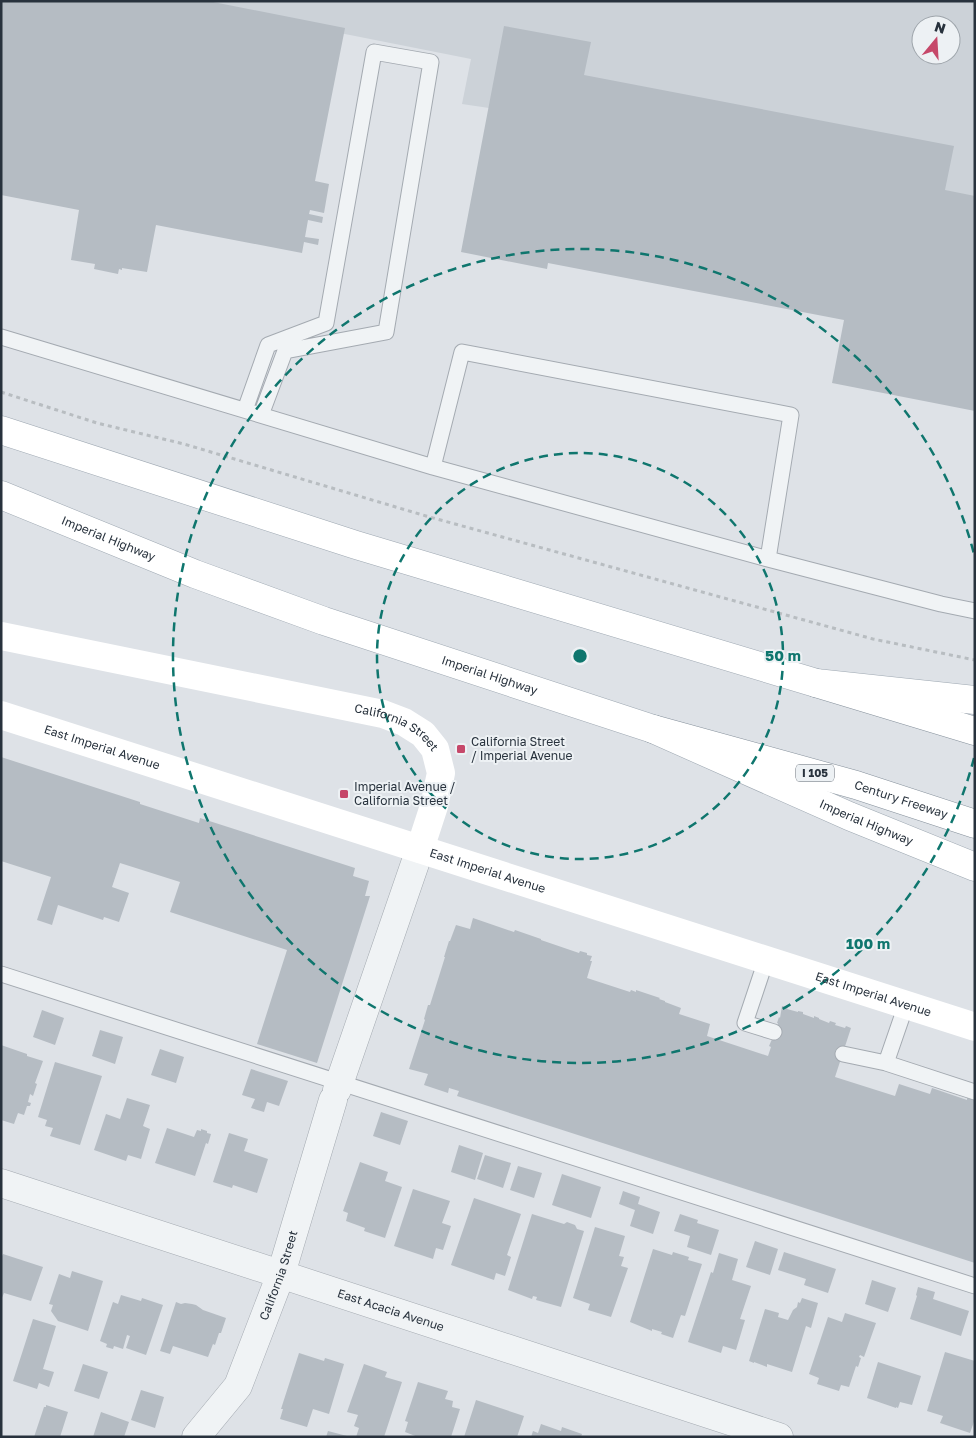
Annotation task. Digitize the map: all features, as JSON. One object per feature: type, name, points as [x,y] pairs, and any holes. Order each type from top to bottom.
[{"type":"main road","points":[[1,430],[356,545],[975,731]]},
{"type":"main road","name":"Imperial Highway","points":[[1,496],[195,574],[324,621],[653,729],[849,816],[975,867]]},
{"type":"main road","name":"California Street","points":[[1,636],[383,714],[404,722],[423,734],[435,749],[441,773],[434,806],[420,849]]},
{"type":"main road","points":[[816,683],[975,700]]},
{"type":"main road","name":"East Imperial Avenue","points":[[1,716],[975,1027]]},
{"type":"main road","name":"Century Freeway","points":[[653,729],[856,785],[975,824]]},
{"type":"street","name":"California Street","points":[[196,1437],[238,1386],[282,1274],[337,1091],[420,849]]},
{"type":"street","name":"East Acacia Avenue","points":[[1,1183],[779,1437]]},
{"type":"lane","points":[[245,410],[268,345],[326,323],[374,52],[431,62],[386,332],[285,351],[261,415]]},
{"type":"lane","points":[[1,337],[433,467],[768,559],[940,604],[975,611]]},
{"type":"lane","points":[[433,467],[462,352],[791,415],[768,559]]},
{"type":"lane","points":[[766,960],[745,1024],[774,1032]]},
{"type":"lane","points":[[1,974],[337,1091],[975,1286]]},
{"type":"lane","points":[[886,1063],[906,1004]]},
{"type":"lane","points":[[843,1054],[886,1063],[975,1092]]},
{"type":"path","points":[[1,392],[97,423],[184,444],[426,516],[873,640],[975,660]]},
{"type":"shaded area","points":[[170,1],[975,1],[975,221],[489,108],[462,104],[471,59]]},
{"type":"building","points":[[1,1],[208,1],[345,28],[315,181],[329,184],[324,213],[310,210],[309,214],[323,217],[322,223],[308,220],[305,237],[319,239],[318,245],[304,242],[302,253],[156,225],[147,272],[122,268],[122,270],[119,269],[118,274],[94,269],[95,264],[71,260],[79,210],[1,195]]},
{"type":"building","points":[[504,26],[591,42],[584,75],[954,146],[945,190],[975,196],[975,411],[832,383],[844,320],[548,263],[547,269],[461,252]]},
{"type":"building","points":[[1,757],[199,823],[200,818],[355,868],[353,876],[369,881],[365,896],[370,896],[317,1063],[257,1044],[287,950],[170,912],[180,882],[120,863],[112,887],[129,893],[119,922],[104,917],[103,920],[58,905],[52,925],[37,920],[51,877],[1,861]]},
{"type":"building","points":[[473,918],[514,932],[515,930],[579,953],[580,951],[587,953],[587,955],[592,956],[590,961],[592,961],[587,978],[630,992],[631,990],[636,992],[636,990],[681,1008],[679,1014],[710,1024],[707,1036],[768,1056],[771,1047],[769,1046],[780,1018],[782,1006],[788,1007],[787,1009],[803,1012],[803,1014],[814,1018],[814,1016],[829,1023],[830,1021],[836,1023],[835,1025],[845,1028],[846,1026],[851,1028],[835,1077],[895,1096],[899,1084],[930,1094],[932,1088],[967,1100],[967,1098],[975,1100],[975,1263],[457,1096],[459,1091],[449,1088],[448,1093],[424,1085],[428,1074],[409,1069],[449,941],[456,925],[470,929]]},
{"type":"building","points":[[42,1010],[64,1018],[55,1045],[33,1037]]},
{"type":"building","points":[[100,1030],[123,1037],[115,1064],[92,1056]]},
{"type":"building","points":[[1,1045],[43,1061],[35,1083],[37,1084],[33,1096],[30,1094],[28,1102],[31,1103],[30,1106],[27,1106],[24,1115],[18,1113],[14,1124],[1,1120]]},
{"type":"building","points":[[160,1049],[184,1057],[176,1083],[151,1075]]},
{"type":"building","points":[[55,1062],[102,1076],[80,1145],[50,1136],[53,1128],[45,1126],[47,1120],[38,1117]]},
{"type":"building","points":[[251,1069],[288,1081],[279,1106],[267,1102],[264,1112],[251,1108],[255,1099],[242,1095]]},
{"type":"building","points":[[127,1098],[150,1105],[143,1126],[150,1129],[141,1159],[128,1155],[126,1161],[94,1150],[106,1114],[120,1119]]},
{"type":"building","points":[[381,1112],[408,1121],[400,1145],[373,1136]]},
{"type":"building","points":[[167,1128],[194,1137],[197,1130],[201,1131],[201,1129],[211,1134],[195,1176],[155,1163]]},
{"type":"building","points":[[229,1133],[248,1139],[244,1151],[268,1159],[257,1193],[233,1185],[232,1188],[213,1182]]},
{"type":"building","points":[[459,1145],[483,1153],[475,1180],[451,1172]]},
{"type":"building","points":[[485,1155],[511,1163],[503,1188],[477,1179]]},
{"type":"building","points":[[360,1162],[388,1172],[385,1181],[402,1187],[385,1238],[364,1231],[365,1228],[346,1221],[348,1213],[343,1211]]},
{"type":"building","points":[[518,1166],[542,1173],[534,1198],[510,1190]]},
{"type":"building","points":[[562,1174],[601,1187],[591,1218],[552,1205]]},
{"type":"building","points":[[413,1189],[450,1201],[442,1223],[451,1226],[443,1250],[436,1248],[433,1259],[394,1246]]},
{"type":"building","points":[[623,1191],[640,1197],[638,1204],[660,1212],[653,1234],[630,1226],[635,1210],[619,1204]]},
{"type":"building","points":[[474,1198],[521,1214],[507,1255],[511,1257],[505,1276],[496,1273],[494,1280],[451,1265]]},
{"type":"building","points":[[532,1214],[564,1224],[567,1222],[575,1225],[577,1229],[584,1231],[561,1307],[536,1300],[537,1297],[533,1296],[532,1299],[508,1290]]},
{"type":"building","points":[[680,1214],[698,1220],[697,1223],[719,1230],[711,1255],[687,1247],[690,1236],[674,1231]]},
{"type":"building","points":[[595,1227],[625,1236],[619,1256],[624,1257],[621,1266],[628,1268],[611,1317],[588,1310],[590,1304],[573,1298]]},
{"type":"building","points":[[755,1241],[778,1249],[770,1275],[746,1267]]},
{"type":"building","points":[[653,1249],[672,1255],[673,1252],[689,1257],[688,1260],[702,1264],[685,1316],[681,1315],[673,1338],[661,1334],[662,1332],[652,1329],[652,1331],[630,1322]]},
{"type":"building","points":[[784,1252],[836,1269],[828,1293],[804,1285],[806,1279],[778,1270]]},
{"type":"building","points":[[719,1253],[738,1259],[732,1280],[751,1286],[740,1319],[745,1320],[736,1350],[723,1346],[721,1353],[688,1342]]},
{"type":"building","points":[[3,1254],[43,1267],[31,1301],[4,1293],[1,1300],[1,1258]]},
{"type":"building","points":[[72,1271],[103,1281],[88,1331],[58,1321],[51,1311],[53,1305],[49,1304],[59,1274],[70,1278]]},
{"type":"building","points":[[872,1280],[896,1288],[888,1312],[865,1304]]},
{"type":"building","points":[[918,1287],[935,1292],[933,1299],[969,1311],[961,1336],[910,1319]]},
{"type":"building","points":[[121,1295],[141,1301],[142,1298],[163,1305],[146,1355],[126,1348],[130,1336],[127,1335],[123,1349],[114,1346],[113,1349],[106,1347],[107,1344],[100,1341],[113,1302],[118,1304]]},
{"type":"building","points":[[802,1298],[818,1303],[811,1328],[806,1326],[792,1372],[767,1364],[767,1367],[749,1361],[765,1309],[779,1313],[778,1317],[788,1320]]},
{"type":"building","points":[[176,1302],[196,1305],[203,1310],[226,1318],[221,1333],[219,1333],[215,1345],[213,1344],[208,1357],[173,1346],[170,1354],[160,1351]]},
{"type":"building","points":[[845,1313],[876,1323],[864,1357],[860,1355],[859,1357],[861,1358],[858,1367],[856,1366],[849,1387],[841,1385],[839,1391],[817,1384],[819,1378],[809,1374],[828,1317],[842,1322]]},
{"type":"building","points":[[33,1319],[56,1326],[43,1369],[54,1372],[49,1387],[39,1383],[37,1389],[13,1381]]},
{"type":"building","points":[[945,1352],[975,1361],[975,1419],[970,1433],[940,1423],[943,1416],[927,1411]]},
{"type":"building","points":[[299,1353],[324,1361],[325,1358],[344,1364],[329,1414],[313,1409],[307,1427],[280,1419],[283,1409],[281,1409]]},
{"type":"building","points":[[878,1362],[921,1376],[912,1405],[900,1402],[898,1408],[896,1408],[867,1398]]},
{"type":"building","points":[[83,1364],[108,1372],[99,1399],[74,1391]]},
{"type":"building","points":[[364,1364],[387,1372],[385,1377],[402,1382],[384,1437],[356,1437],[359,1428],[354,1426],[358,1415],[347,1412]]},
{"type":"building","points":[[418,1382],[448,1391],[445,1399],[453,1401],[452,1407],[460,1409],[451,1437],[418,1437],[405,1432],[408,1422],[405,1421]]},
{"type":"building","points":[[141,1390],[164,1397],[155,1428],[131,1420]]},
{"type":"building","points":[[476,1400],[524,1416],[517,1437],[464,1437]]},
{"type":"building","points":[[46,1405],[68,1412],[60,1437],[34,1437]]},
{"type":"building","points":[[101,1412],[129,1422],[124,1437],[93,1437]]},
{"type":"building","points":[[541,1424],[561,1431],[562,1427],[582,1434],[581,1437],[531,1437],[533,1431],[538,1433]]},
{"type":"building","points":[[328,1431],[347,1436],[347,1437],[326,1437]]},
{"type":"place","name":"California Street / Imperial Avenue","points":[[461,749]]},
{"type":"place","name":"Imperial Avenue / California Street","points":[[344,794]]}]
